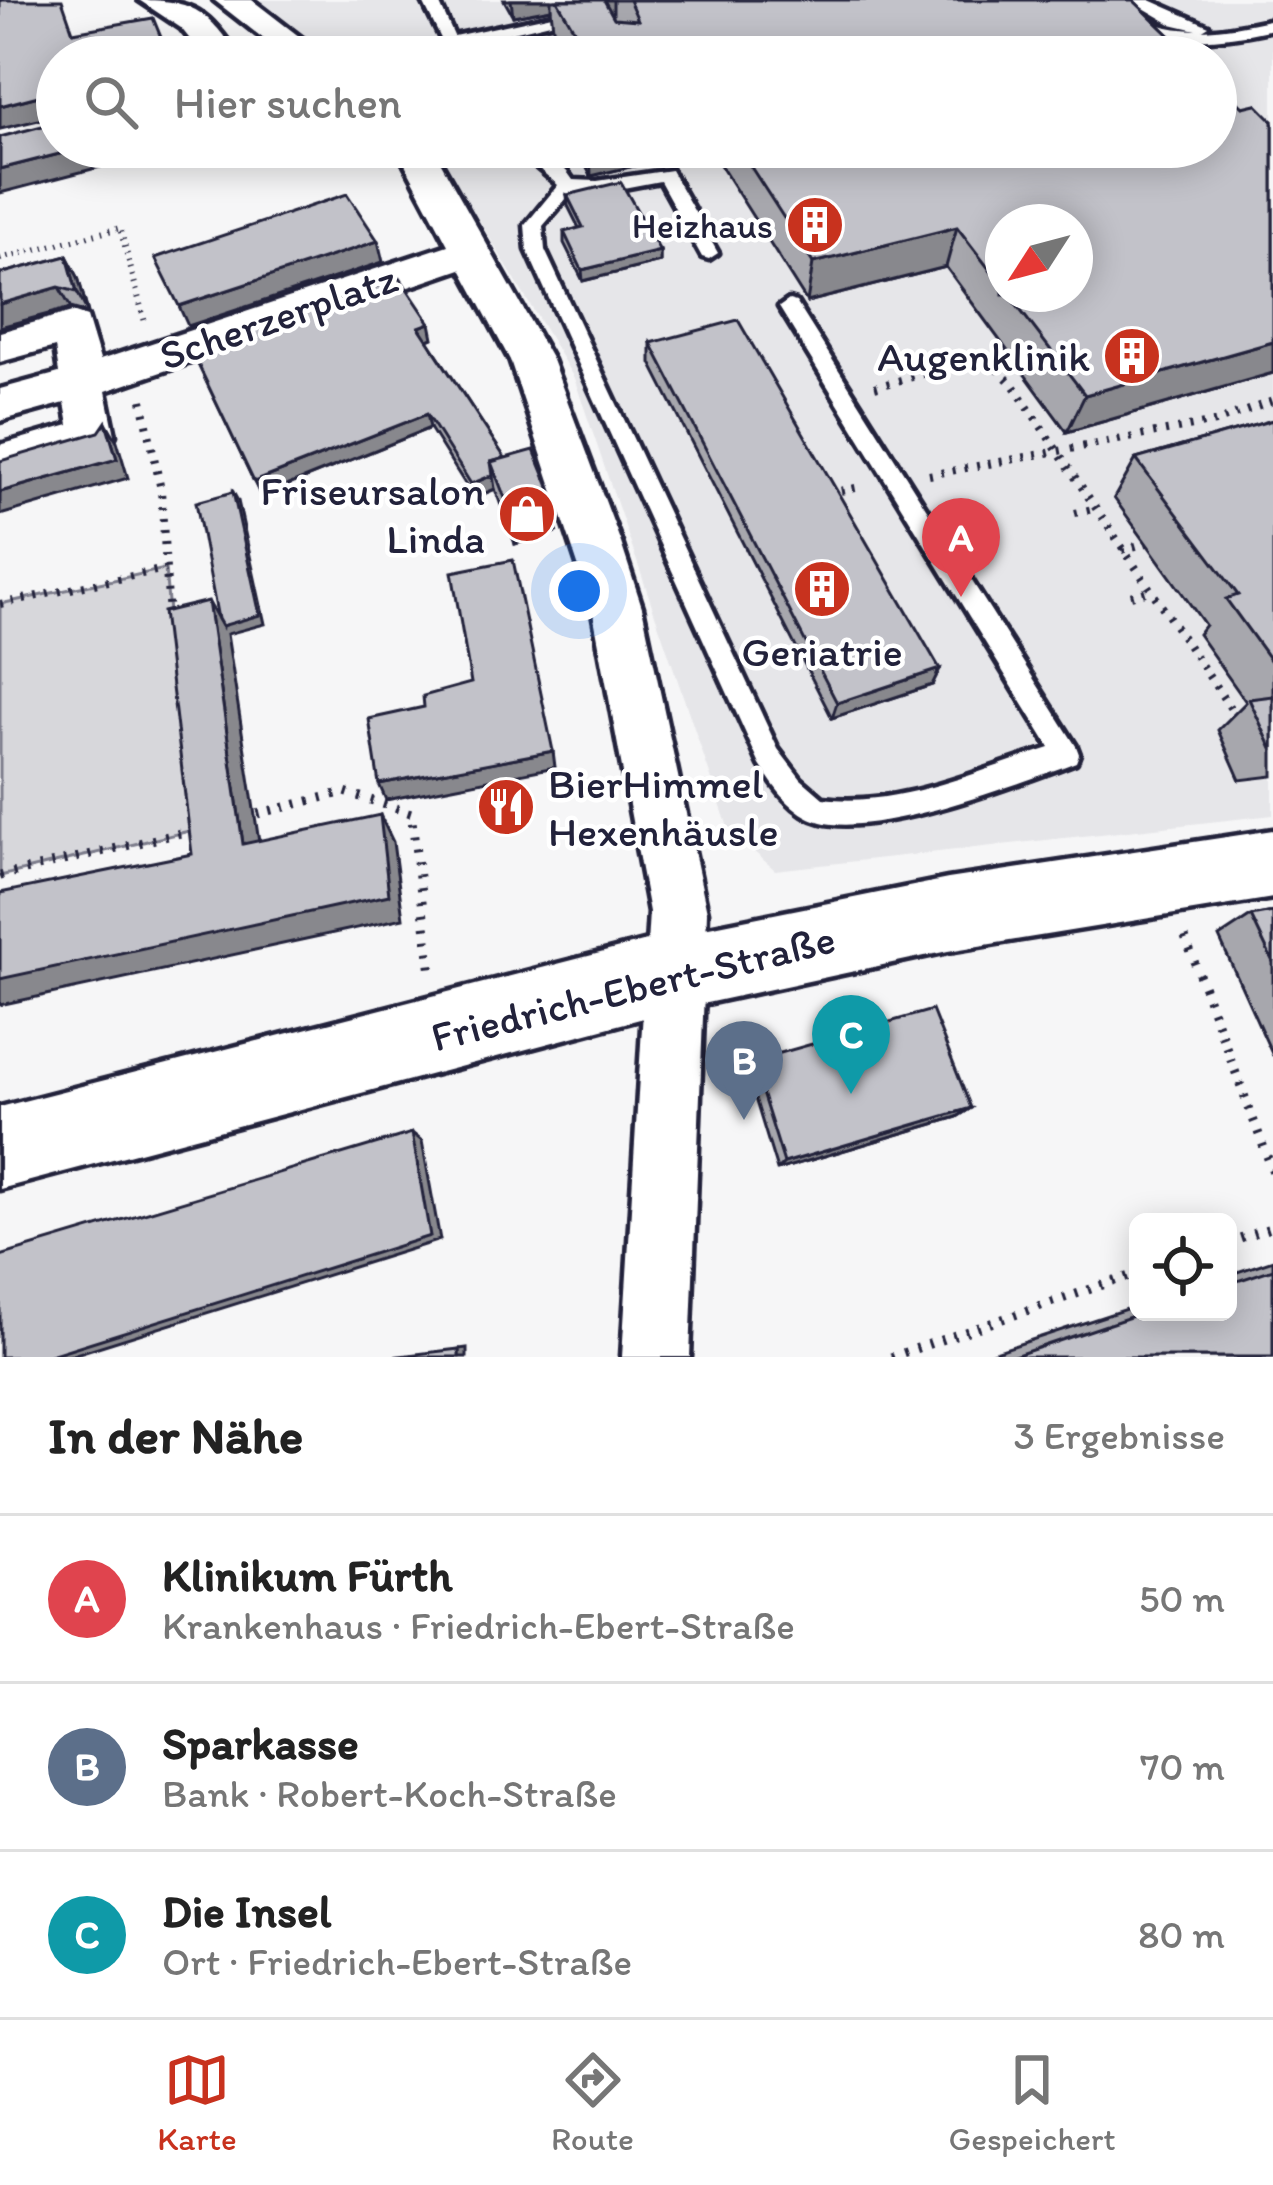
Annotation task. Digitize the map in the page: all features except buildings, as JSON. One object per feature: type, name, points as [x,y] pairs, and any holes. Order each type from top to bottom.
[{"type":"street","points":[[156,0],[193,21],[205,36]]},
{"type":"street","points":[[231,0],[280,36]]},
{"type":"street","points":[[426,168],[531,360],[616,607],[678,911],[656,1357]]},
{"type":"street","name":"Scherzerplatz","points":[[0,405],[83,382],[472,251]]},
{"type":"street","points":[[0,347],[72,327],[92,435],[0,462]]},
{"type":"street","name":"Friedrich-Ebert-Straße","points":[[0,1148],[674,972],[948,915],[1273,864]]},
{"type":"lane","points":[[430,0],[446,36]]},
{"type":"lane","points":[[1105,0],[1118,14],[1172,36]]},
{"type":"lane","points":[[1138,0],[1177,21],[1235,33]]},
{"type":"lane","points":[[504,36],[603,9]]},
{"type":"lane","points":[[1207,36],[1273,24]]},
{"type":"lane","points":[[551,168],[567,186]]},
{"type":"lane","points":[[567,186],[597,188],[665,173],[709,253]]},
{"type":"lane","points":[[567,186],[533,226],[536,250],[769,757],[787,783],[819,809],[862,814],[1066,754],[789,307]]},
{"type":"path","points":[[0,259],[120,228],[161,490],[172,640]]},
{"type":"path","points":[[844,395],[986,357],[1013,385],[1237,718]]},
{"type":"path","points":[[823,494],[1215,422],[1273,401]]},
{"type":"path","points":[[1075,513],[1093,509]]},
{"type":"path","points":[[1122,550],[1147,543]]},
{"type":"path","points":[[0,604],[165,569]]},
{"type":"path","points":[[1131,596],[1150,591]]},
{"type":"path","points":[[1189,648],[1204,643]]},
{"type":"path","points":[[234,820],[345,792],[411,813],[438,1034]]},
{"type":"path","points":[[187,807],[189,831]]},
{"type":"path","points":[[0,876],[212,825]]},
{"type":"path","points":[[1164,879],[1273,1172]]},
{"type":"path","points":[[1237,1239],[1273,1227]]},
{"type":"path","points":[[891,1357],[1129,1276]]},
{"type":"shaded area","points":[[240,0],[1273,0],[1273,815],[775,870],[729,830],[574,378],[448,168],[1237,168],[1237,36],[294,36]]},
{"type":"shaded area","points":[[165,569],[189,831],[0,876],[0,604]]},
{"type":"place","name":"Heizhaus","points":[[815,225]]},
{"type":"place","name":"Augenklinik","points":[[1132,356]]},
{"type":"place","name":"Friseursalon Linda","points":[[527,514]]},
{"type":"place","name":"Geriatrie","points":[[822,589]]},
{"type":"place","name":"Klinikum Fürth","points":[[961,597]]},
{"type":"place","name":"BierHimmel Hexenhäusle","points":[[506,807]]},
{"type":"place","name":"Die Insel","points":[[851,1094]]},
{"type":"place","name":"Sparkasse","points":[[744,1120]]}]
